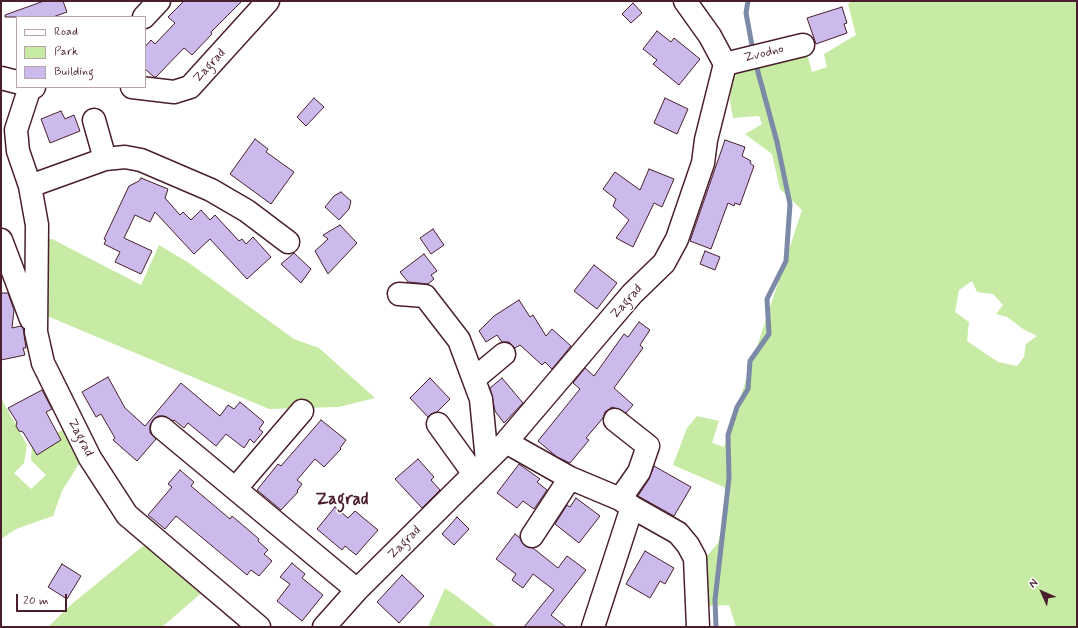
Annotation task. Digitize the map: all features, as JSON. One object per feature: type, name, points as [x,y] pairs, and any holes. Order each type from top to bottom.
[{"type":"street","points":[[145,16],[159,1]]},
{"type":"street","name":"Zagrad","points":[[140,88],[174,92],[190,87],[219,45],[268,1]]},
{"type":"street","points":[[685,1],[710,36],[725,64]]},
{"type":"street","name":"Zvodno","points":[[725,64],[803,45]]},
{"type":"street","name":"Zagrad","points":[[324,627],[357,590],[506,442],[632,294],[664,263],[677,239],[703,164],[706,140],[725,64]]},
{"type":"street","points":[[1,78],[16,83]]},
{"type":"street","name":"Zagrad","points":[[26,88],[16,130],[18,151],[30,186],[37,225],[36,332],[43,363],[90,458],[127,514],[259,627]]},
{"type":"street","points":[[94,120],[105,159]]},
{"type":"street","points":[[30,186],[105,159],[125,157],[141,160],[211,190],[246,211],[288,242]]},
{"type":"street","points":[[1,240],[36,332]]},
{"type":"street","points":[[399,294],[425,296],[459,340],[482,399],[480,468]]},
{"type":"street","points":[[474,379],[504,354]]},
{"type":"street","points":[[236,488],[302,411]]},
{"type":"street","points":[[593,627],[626,503],[648,446],[615,420]]},
{"type":"street","points":[[438,424],[480,468]]},
{"type":"street","points":[[162,428],[357,590]]},
{"type":"street","points":[[506,442],[570,478],[626,503],[678,534],[695,558],[698,627]]},
{"type":"street","points":[[532,536],[570,478]]},
{"type":"green space","points":[[852,1],[1077,1],[1077,627],[736,627],[729,605],[708,606],[702,562],[718,543],[730,496],[724,487],[673,465],[687,428],[697,416],[719,421],[712,443],[724,447],[802,210],[780,189],[772,154],[745,134],[762,124],[759,116],[733,118],[730,101],[733,71],[799,53],[808,57],[812,72],[827,67],[824,54],[856,35],[848,4]],"holes":[[[972,281],[977,292],[993,294],[1003,305],[996,314],[1007,317],[1023,329],[1037,336],[1026,344],[1024,357],[1017,366],[998,362],[967,341],[969,322],[955,312],[959,290]]]},
{"type":"green space","points":[[44,239],[52,239],[141,285],[159,245],[189,263],[294,339],[319,348],[375,398],[339,407],[269,409],[40,313]]},
{"type":"green space","points":[[1,398],[27,445],[24,463],[14,473],[31,489],[46,475],[31,460],[32,446],[66,428],[82,459],[62,491],[53,516],[16,529],[1,539]]},
{"type":"green space","points":[[148,542],[205,590],[162,627],[48,627],[73,603]]},
{"type":"green space","points":[[445,588],[459,598],[497,627],[428,627]]},
{"type":"building","points":[[44,1],[63,1],[67,12],[56,16],[5,17],[5,15]]},
{"type":"building","points":[[184,1],[242,1],[211,32],[212,34],[192,55],[184,48],[156,77],[154,77],[146,70],[146,46],[151,40],[155,44],[175,23],[168,17]]},
{"type":"building","points":[[633,3],[642,13],[631,23],[622,14]]},
{"type":"building","points":[[842,7],[847,23],[844,24],[847,33],[816,44],[807,18]]},
{"type":"building","points":[[657,31],[671,42],[674,38],[700,59],[679,85],[653,64],[657,60],[643,49]]},
{"type":"building","points":[[314,98],[324,107],[306,126],[297,117]]},
{"type":"building","points":[[665,98],[688,109],[677,134],[654,123]]},
{"type":"building","points":[[61,111],[65,119],[74,115],[80,131],[50,143],[41,119]]},
{"type":"building","points":[[255,139],[268,149],[266,152],[294,172],[271,204],[230,174]]},
{"type":"building","points":[[725,140],[745,147],[742,156],[751,161],[750,163],[754,166],[740,205],[735,203],[734,206],[728,203],[711,249],[690,241]]},
{"type":"building","points":[[649,169],[674,179],[662,207],[654,203],[633,247],[616,238],[629,220],[613,206],[616,199],[603,189],[615,172],[640,190]]},
{"type":"building","points":[[141,178],[168,189],[165,198],[180,215],[183,212],[191,220],[201,210],[210,220],[215,215],[239,241],[242,239],[246,244],[253,237],[271,257],[247,279],[210,239],[194,254],[155,212],[150,222],[135,215],[124,238],[152,251],[141,274],[115,262],[120,252],[104,244],[106,240],[104,239],[129,186],[139,181]]},
{"type":"building","points":[[341,192],[351,201],[349,209],[339,220],[325,207],[334,196]]},
{"type":"building","points":[[340,225],[357,243],[328,274],[315,251],[328,239],[323,235]]},
{"type":"building","points":[[433,229],[444,245],[431,254],[420,238]]},
{"type":"building","points":[[705,251],[720,257],[715,270],[700,264]]},
{"type":"building","points":[[294,253],[311,269],[301,283],[281,264]]},
{"type":"building","points":[[424,254],[437,271],[431,275],[434,279],[428,284],[408,282],[400,272]]},
{"type":"building","points":[[594,265],[617,283],[597,309],[574,291]]},
{"type":"building","points":[[1,293],[8,293],[14,310],[12,328],[21,326],[23,328],[26,348],[23,348],[25,355],[1,360]]},
{"type":"building","points":[[519,300],[530,317],[533,315],[546,336],[552,329],[571,346],[552,369],[545,362],[542,365],[520,345],[515,348],[509,342],[502,342],[497,335],[486,342],[479,331],[494,316]]},
{"type":"building","points":[[639,322],[650,330],[640,345],[643,348],[614,388],[633,405],[626,413],[612,407],[605,412],[603,418],[586,438],[589,440],[570,463],[557,457],[538,441],[580,389],[573,383],[585,368],[594,376],[624,334],[628,337]]},
{"type":"building","points":[[108,377],[125,408],[145,426],[181,383],[220,416],[228,405],[234,409],[240,402],[264,422],[259,429],[263,432],[254,443],[250,439],[244,448],[226,434],[216,446],[188,423],[184,428],[174,420],[173,421],[164,416],[158,416],[153,420],[150,426],[150,433],[156,439],[137,461],[113,440],[115,438],[101,414],[96,417],[82,392]]},
{"type":"building","points":[[430,378],[450,399],[437,412],[428,417],[410,398]]},
{"type":"building","points":[[502,378],[523,403],[504,423],[495,411],[490,388]]},
{"type":"building","points":[[42,390],[52,409],[46,412],[61,440],[37,455],[23,432],[19,431],[16,426],[17,422],[8,408]]},
{"type":"building","points":[[321,420],[346,440],[340,448],[341,449],[324,467],[315,459],[297,480],[302,484],[297,491],[298,492],[281,510],[257,490],[278,464],[281,466]]},
{"type":"building","points":[[418,459],[434,477],[431,480],[440,490],[422,508],[395,479]]},
{"type":"building","points":[[519,464],[540,479],[537,482],[547,490],[534,509],[523,501],[517,508],[497,493]]},
{"type":"building","points":[[654,466],[691,487],[674,516],[638,496],[649,479]]},
{"type":"building","points":[[180,470],[194,482],[191,486],[230,519],[232,516],[259,539],[258,541],[268,550],[264,554],[272,561],[259,576],[251,570],[247,575],[176,516],[165,529],[148,515],[172,487],[168,484]]},
{"type":"building","points":[[576,498],[600,516],[579,543],[555,524],[567,505],[570,507]]},
{"type":"building","points":[[335,507],[348,518],[355,511],[378,530],[356,555],[345,546],[342,550],[317,529]]},
{"type":"building","points":[[457,517],[469,529],[454,545],[442,534]]},
{"type":"building","points":[[515,534],[520,538],[525,546],[533,548],[558,568],[567,556],[586,570],[551,615],[566,627],[524,627],[554,590],[533,574],[523,588],[512,580],[516,574],[496,559]]},
{"type":"building","points":[[645,551],[674,568],[665,584],[660,581],[650,598],[626,584]]},
{"type":"building","points":[[292,563],[305,574],[302,578],[323,595],[302,621],[277,601],[290,584],[280,577]]},
{"type":"building","points":[[62,564],[81,576],[67,599],[48,587]]},
{"type":"building","points":[[402,575],[424,596],[399,623],[377,602]]},
{"type":"waterway","points":[[748,1],[746,13],[753,51]]},
{"type":"waterway","points":[[716,627],[715,600],[729,478],[728,435],[737,407],[748,389],[750,361],[769,334],[767,299],[786,261],[790,204],[777,142],[755,61]]},
{"type":"district","name":"Zagrad","points":[[342,500]]}]
